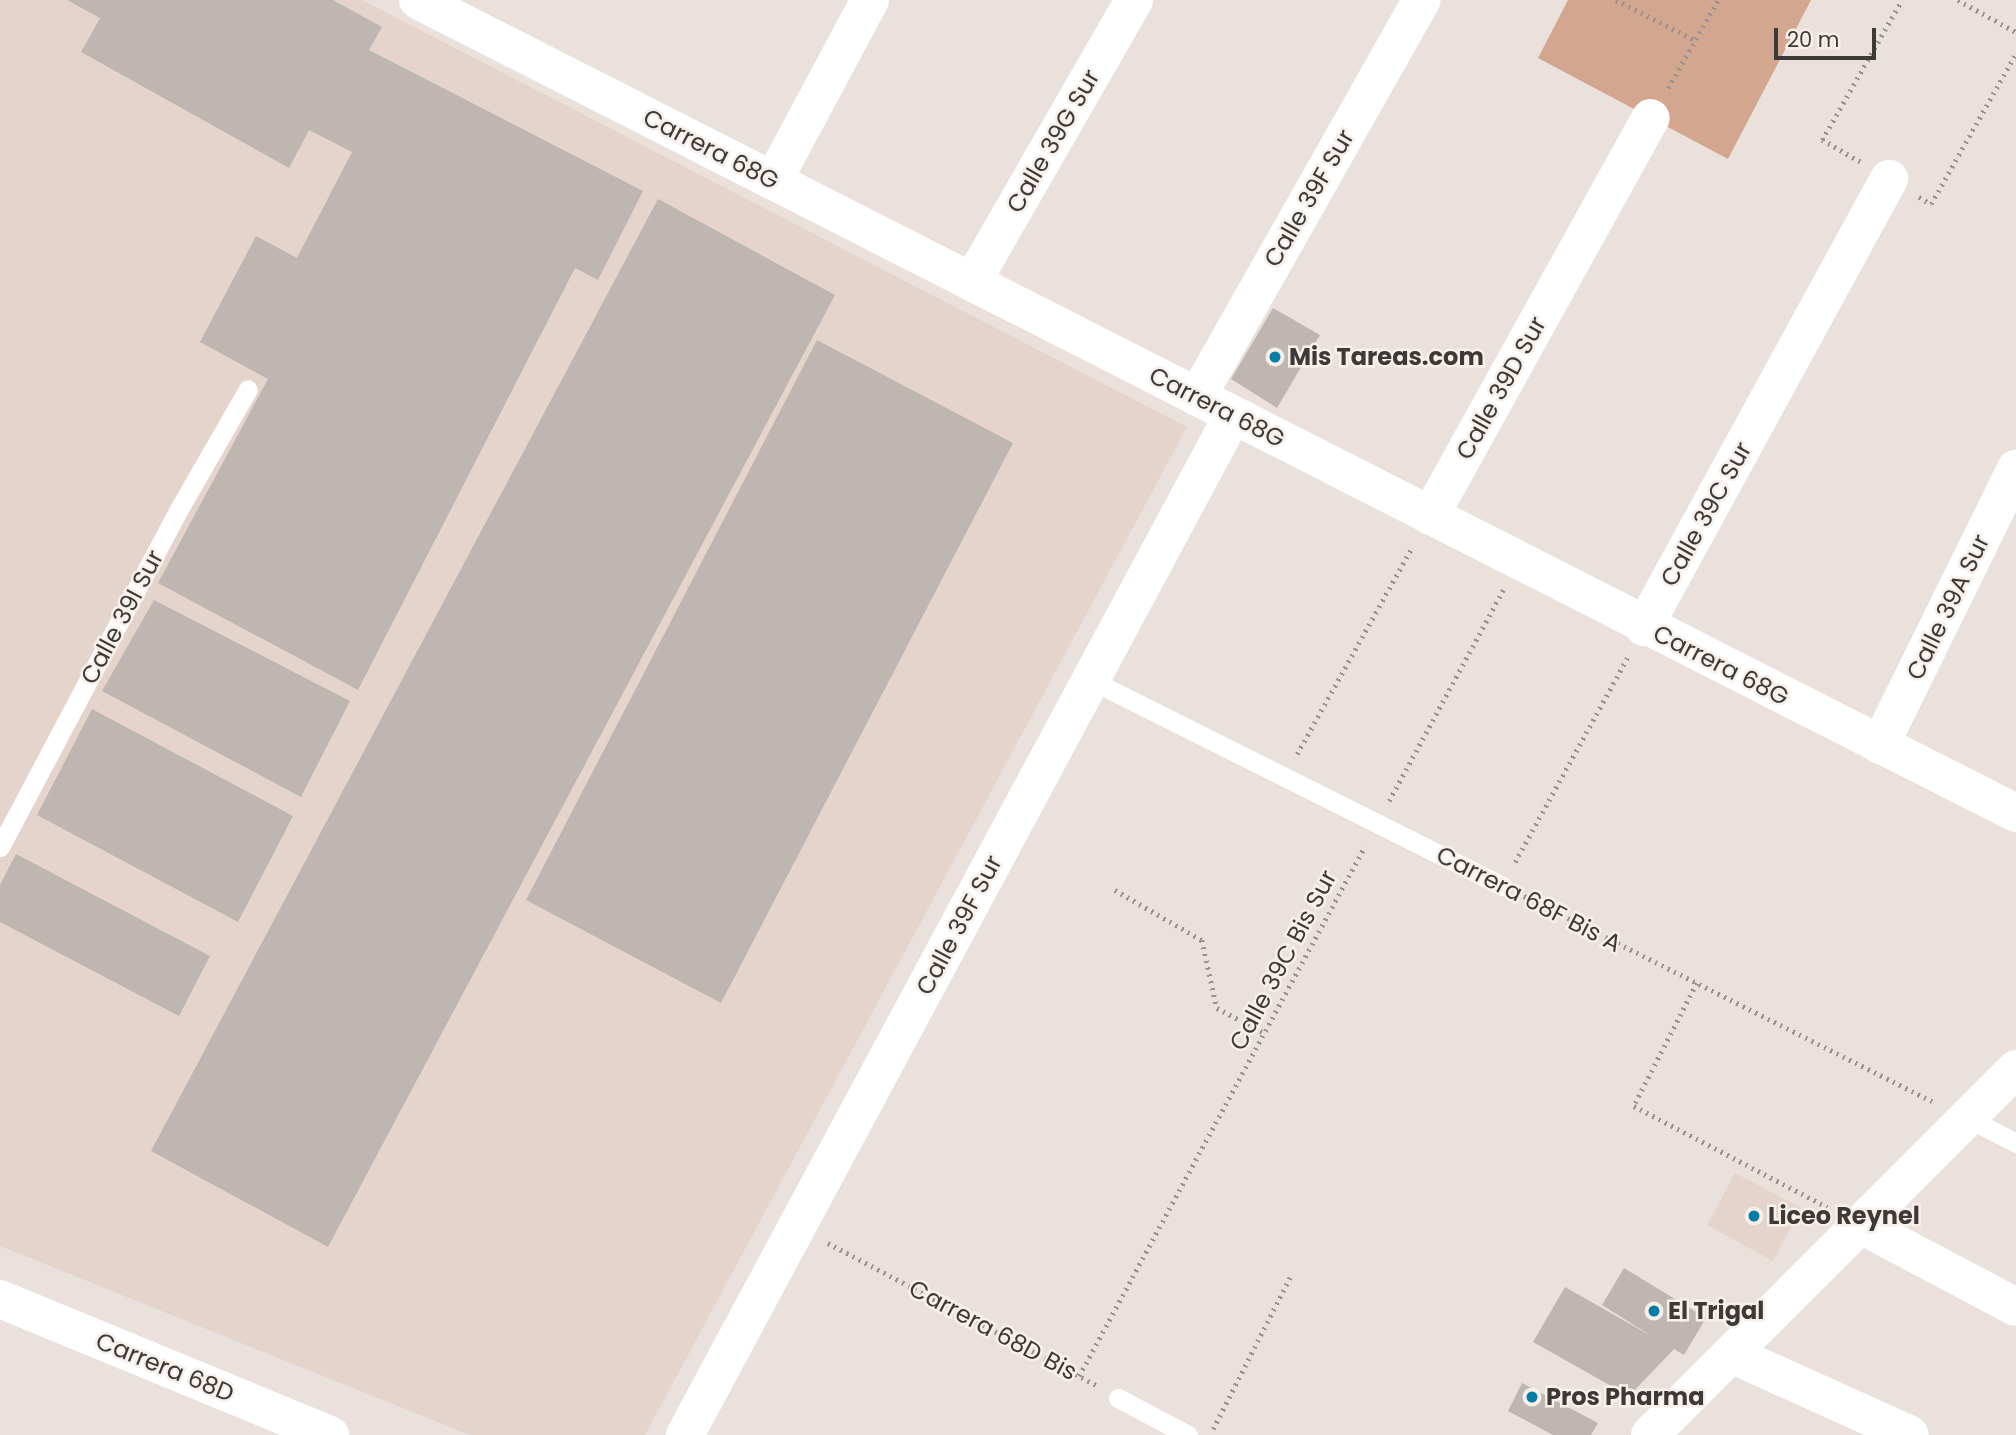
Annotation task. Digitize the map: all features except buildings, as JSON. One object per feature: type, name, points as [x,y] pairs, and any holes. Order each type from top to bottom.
[{"type":"street","name":"Carrera 68G","points":[[418,0],[1518,562],[2016,813]]},
{"type":"street","points":[[773,181],[870,0]]},
{"type":"street","name":"Calle 39G Sur","points":[[972,282],[1134,0]]},
{"type":"street","name":"Calle 39F Sur","points":[[1197,397],[1422,0]]},
{"type":"street","name":"Calle 39D Sur","points":[[1430,516],[1651,118]]},
{"type":"street","name":"Calle 39C Sur","points":[[1644,626],[1889,179]]},
{"type":"street","name":"Calle 39F Sur","points":[[685,1435],[1233,415]]},
{"type":"street","name":"Calle 39A Sur","points":[[1880,745],[2016,469]]},
{"type":"street","points":[[1650,1435],[2016,1069]]},
{"type":"street","points":[[1861,1225],[2016,1307]]},
{"type":"street","name":"Carrera 68D","points":[[0,1299],[330,1435]]},
{"type":"street","points":[[1731,1354],[1910,1435]]},
{"type":"lane","name":"Calle 39I Sur","points":[[0,847],[179,509],[248,389]]},
{"type":"lane","name":"Carrera 68F Bis A","points":[[1091,680],[1502,886]]},
{"type":"lane","points":[[1968,1118],[2016,1143]]},
{"type":"lane","points":[[1118,1398],[1188,1435]]},
{"type":"path","points":[[1616,0],[1695,40]]},
{"type":"path","points":[[1651,118],[1718,0]]},
{"type":"path","points":[[1822,140],[1902,0]]},
{"type":"path","points":[[1958,0],[2016,32]]},
{"type":"path","points":[[1931,204],[2016,53]]},
{"type":"path","points":[[1284,777],[1430,516]]},
{"type":"path","name":"Calle 39C Bis Sur","points":[[1079,1376],[1518,562]]},
{"type":"path","points":[[1502,886],[1644,626]]},
{"type":"path","name":"Carrera 68F Bis A","points":[[1502,886],[1968,1118]]},
{"type":"path","points":[[1115,890],[1202,940],[1217,1009],[1264,1033]]},
{"type":"path","points":[[1697,983],[1634,1106],[1861,1225]]},
{"type":"path","name":"Carrera 68D Bis","points":[[797,1226],[1118,1398]]},
{"type":"path","points":[[1210,1435],[1290,1277]]},
{"type":"shaded area","points":[[0,0],[362,0],[1187,427],[645,1435],[470,1435],[0,1246]]},
{"type":"shaded area","points":[[1568,0],[1811,0],[1728,159],[1538,58]]},
{"type":"shaded area","name":"Liceo Reynel","points":[[1735,1173],[1801,1208],[1773,1261],[1707,1225]]},
{"type":"place","name":"Mis Tareas.com","points":[[1275,357]]},
{"type":"place","name":"Liceo Reynel","points":[[1754,1216]]},
{"type":"place","name":"El Trigal","points":[[1654,1311]]},
{"type":"place","name":"Pros Pharma","points":[[1532,1397]]}]
